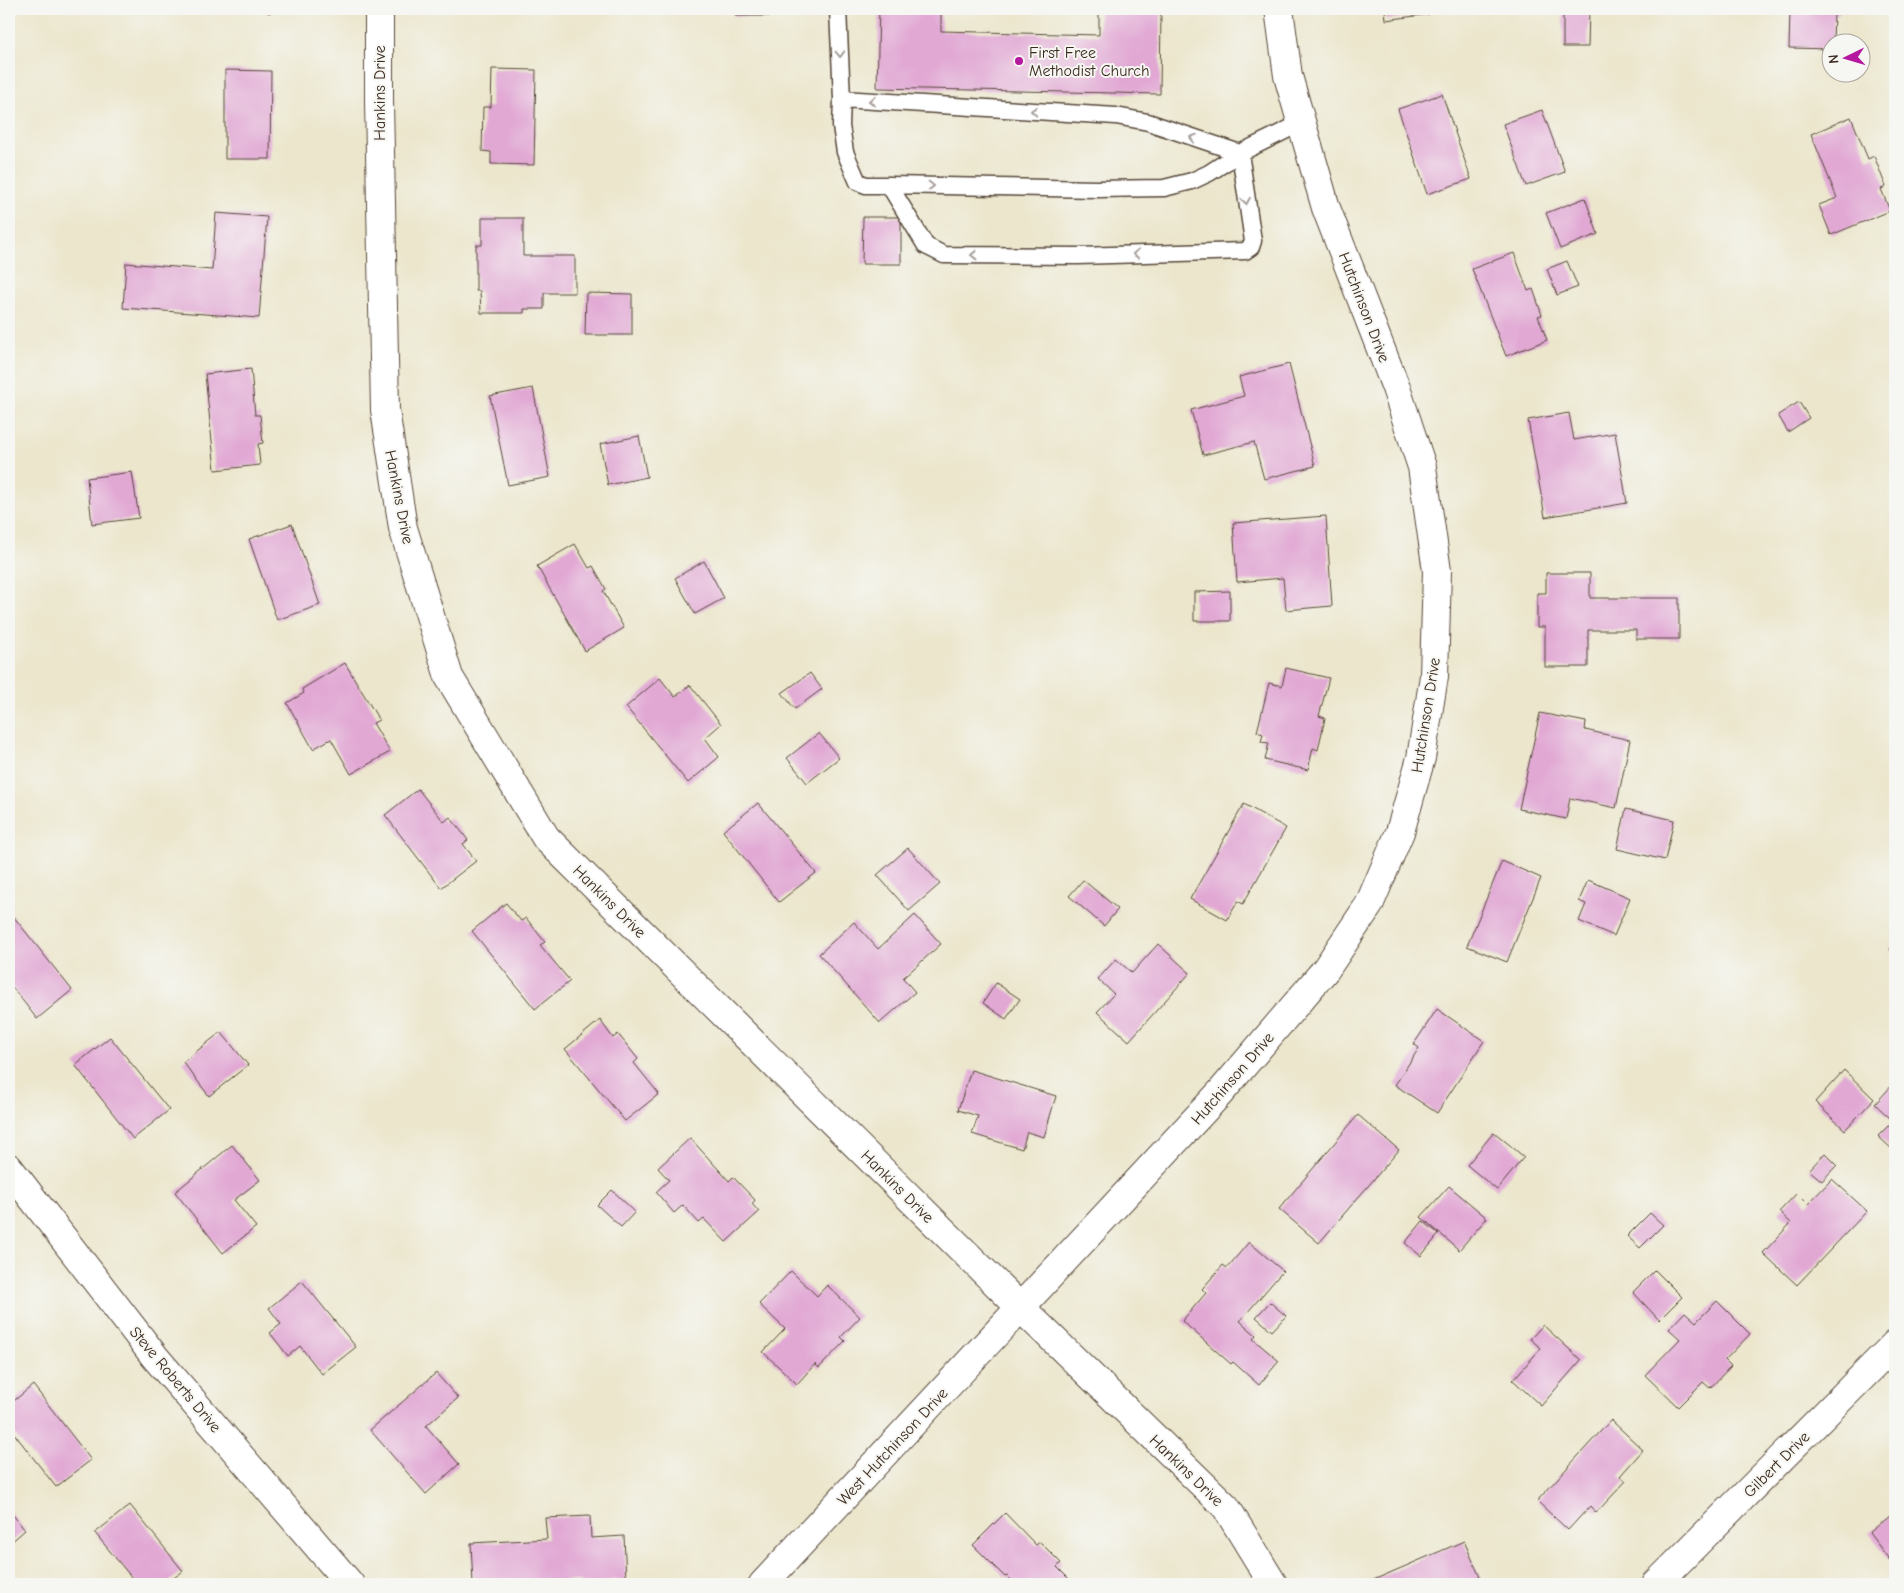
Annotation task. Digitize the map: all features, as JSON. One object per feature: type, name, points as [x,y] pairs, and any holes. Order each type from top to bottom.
[{"type":"street","name":"Hankins Drive","points":[[380,9],[379,101],[385,410],[404,528],[449,677],[546,838],[1021,1308],[1226,1507],[1273,1584]]},
{"type":"street","name":"Hutchinson Drive","points":[[1021,1308],[1220,1093],[1326,969],[1369,905],[1400,832],[1421,758],[1434,676],[1437,571],[1422,467],[1396,388],[1326,208],[1288,76],[1279,9]]},
{"type":"street","name":"Steve Roberts Drive","points":[[9,1168],[155,1357],[350,1584]]},
{"type":"street","name":"West Hutchinson Drive","points":[[763,1584],[1021,1308]]},
{"type":"street","name":"Gilbert Drive","points":[[1656,1584],[1895,1344]]},
{"type":"lane","points":[[838,9],[842,99],[841,126],[845,152],[858,182],[866,185],[1096,189],[1164,188],[1209,173],[1240,152],[1301,123]]},
{"type":"lane","points":[[842,99],[1116,116],[1148,122],[1240,152]]},
{"type":"lane","points":[[889,186],[926,246],[944,255],[1078,256],[1245,251],[1251,246],[1253,241],[1240,152]]},
{"type":"building","points":[[258,9],[271,9],[270,13]]},
{"type":"building","points":[[735,9],[777,9],[777,16],[735,16]]},
{"type":"building","name":"First Free Methodist Church","points":[[879,9],[941,9],[941,31],[1099,35],[1099,9],[1161,9],[1160,94],[877,88]]},
{"type":"building","points":[[1385,9],[1428,9],[1429,14],[1386,20]]},
{"type":"building","points":[[1563,9],[1589,9],[1588,47],[1563,47]]},
{"type":"building","points":[[1790,9],[1839,9],[1839,14],[1834,14],[1833,32],[1822,32],[1822,49],[1789,48]]},
{"type":"building","points":[[492,69],[536,70],[534,165],[491,164],[491,152],[482,151],[483,107],[491,107]]},
{"type":"building","points":[[225,70],[271,71],[270,159],[225,159]]},
{"type":"building","points":[[1442,94],[1471,179],[1427,194],[1398,109]]},
{"type":"building","points":[[1542,110],[1565,172],[1526,186],[1503,124]]},
{"type":"building","points":[[1851,117],[1868,159],[1874,156],[1886,187],[1881,189],[1890,211],[1831,235],[1819,205],[1837,198],[1811,134]]},
{"type":"building","points":[[1585,198],[1598,234],[1560,249],[1546,213]]},
{"type":"building","points":[[216,213],[267,217],[259,318],[123,308],[126,263],[212,270]]},
{"type":"building","points":[[863,217],[901,217],[901,264],[862,264]]},
{"type":"building","points":[[482,218],[523,218],[523,256],[575,256],[575,293],[544,293],[544,309],[524,309],[524,313],[481,313],[480,291],[476,291],[476,245],[482,245]]},
{"type":"building","points":[[1514,253],[1528,291],[1533,289],[1542,315],[1538,316],[1547,340],[1506,356],[1472,269]]},
{"type":"building","points":[[1567,261],[1578,287],[1557,295],[1547,269]]},
{"type":"building","points":[[586,293],[632,294],[632,335],[585,335]]},
{"type":"building","points":[[1289,364],[1315,466],[1264,479],[1254,442],[1203,455],[1191,410],[1244,396],[1239,377]]},
{"type":"building","points":[[251,369],[255,415],[260,415],[263,443],[258,444],[260,465],[215,470],[205,374]]},
{"type":"building","points":[[533,388],[550,477],[508,485],[490,396]]},
{"type":"building","points":[[1799,402],[1809,418],[1788,432],[1778,415]]},
{"type":"building","points":[[1569,413],[1574,440],[1615,433],[1627,503],[1545,517],[1528,420]]},
{"type":"building","points":[[639,436],[647,477],[608,485],[600,444]]},
{"type":"building","points":[[132,472],[139,518],[92,524],[87,478]]},
{"type":"building","points":[[1326,516],[1332,606],[1286,610],[1283,578],[1237,582],[1233,523]]},
{"type":"building","points":[[292,524],[320,605],[277,620],[249,539]]},
{"type":"building","points":[[575,544],[589,568],[593,566],[606,589],[603,591],[624,628],[585,651],[537,566]]},
{"type":"building","points":[[704,561],[724,598],[695,614],[675,578]]},
{"type":"building","points":[[1546,573],[1590,573],[1590,598],[1679,598],[1679,639],[1636,639],[1636,630],[1588,630],[1588,667],[1545,667],[1545,627],[1537,627],[1537,593],[1546,593]]},
{"type":"building","points":[[1230,591],[1230,621],[1194,621],[1194,592]]},
{"type":"building","points":[[345,663],[379,720],[373,723],[390,752],[351,774],[331,739],[313,749],[287,703],[304,693],[302,689]]},
{"type":"building","points":[[1286,668],[1329,678],[1319,716],[1325,718],[1318,750],[1313,748],[1308,770],[1265,760],[1269,743],[1261,742],[1263,734],[1257,732],[1269,683],[1282,686]]},
{"type":"building","points":[[810,673],[822,689],[795,709],[782,693]]},
{"type":"building","points":[[660,678],[675,697],[690,685],[721,724],[705,738],[719,757],[688,783],[626,707]]},
{"type":"building","points":[[1540,713],[1586,722],[1585,730],[1630,740],[1616,808],[1570,798],[1566,819],[1519,809]]},
{"type":"building","points":[[819,733],[839,758],[807,783],[787,758]]},
{"type":"building","points":[[418,789],[444,822],[450,817],[468,840],[463,844],[476,861],[441,888],[385,815]]},
{"type":"building","points":[[9,797],[15,805],[9,810]]},
{"type":"building","points":[[758,803],[816,873],[779,902],[723,831]]},
{"type":"building","points":[[1244,804],[1286,828],[1243,904],[1238,901],[1227,920],[1190,899]]},
{"type":"building","points":[[1626,809],[1674,820],[1665,860],[1617,849]]},
{"type":"building","points":[[908,848],[940,884],[909,911],[877,875]]},
{"type":"building","points":[[1502,861],[1541,878],[1507,962],[1467,946]]},
{"type":"building","points":[[1083,880],[1118,909],[1104,926],[1069,896]]},
{"type":"building","points":[[1588,880],[1630,898],[1614,936],[1579,921],[1586,904],[1579,901]]},
{"type":"building","points":[[506,903],[521,921],[526,918],[545,942],[540,945],[570,981],[535,1009],[472,931]]},
{"type":"building","points":[[915,915],[941,944],[903,978],[915,992],[880,1023],[819,954],[854,922],[878,949]]},
{"type":"building","points":[[13,916],[72,990],[37,1019],[9,983],[9,919]]},
{"type":"building","points":[[1158,944],[1190,973],[1129,1041],[1097,1012],[1114,994],[1098,979],[1116,959],[1132,973]]},
{"type":"building","points":[[1895,944],[1895,955],[1890,949]]},
{"type":"building","points":[[996,983],[1020,999],[1006,1019],[983,1003]]},
{"type":"building","points":[[1437,1009],[1484,1041],[1437,1113],[1395,1085],[1419,1048],[1414,1044]]},
{"type":"building","points":[[600,1020],[613,1038],[618,1034],[638,1059],[634,1063],[659,1094],[625,1121],[565,1049]]},
{"type":"building","points":[[221,1032],[248,1065],[209,1096],[183,1062]]},
{"type":"building","points":[[110,1037],[169,1110],[133,1139],[75,1065]]},
{"type":"building","points":[[971,1070],[1056,1096],[1044,1137],[1027,1132],[1022,1149],[972,1134],[978,1116],[958,1110]]},
{"type":"building","points":[[1844,1070],[1874,1099],[1845,1130],[1815,1102]]},
{"type":"building","points":[[1895,1082],[1895,1152],[1878,1136],[1893,1121],[1875,1104]]},
{"type":"building","points":[[1358,1115],[1399,1150],[1319,1243],[1279,1209]]},
{"type":"building","points":[[1494,1132],[1524,1157],[1497,1190],[1467,1165]]},
{"type":"building","points":[[690,1138],[729,1181],[733,1177],[755,1200],[752,1204],[759,1212],[726,1242],[704,1219],[699,1223],[683,1205],[674,1213],[656,1192],[669,1180],[658,1168]]},
{"type":"building","points":[[232,1145],[260,1180],[234,1200],[256,1227],[223,1253],[175,1192]]},
{"type":"building","points":[[1825,1153],[1837,1165],[1822,1181],[1809,1170]]},
{"type":"building","points":[[1832,1179],[1867,1211],[1797,1285],[1763,1253],[1791,1223],[1779,1212],[1797,1193],[1808,1204]]},
{"type":"building","points":[[1449,1186],[1487,1218],[1459,1250],[1421,1217]]},
{"type":"building","points":[[612,1190],[635,1212],[621,1227],[597,1205]]},
{"type":"building","points":[[1650,1213],[1663,1225],[1640,1248],[1627,1236]]},
{"type":"building","points":[[1423,1221],[1439,1234],[1421,1256],[1405,1243]]},
{"type":"building","points":[[1249,1242],[1283,1271],[1240,1321],[1256,1335],[1253,1339],[1279,1361],[1259,1385],[1233,1362],[1231,1364],[1182,1321],[1206,1293],[1202,1289],[1223,1265],[1227,1268]]},
{"type":"building","points":[[1655,1270],[1682,1297],[1659,1320],[1633,1292]]},
{"type":"building","points":[[791,1271],[817,1296],[827,1285],[860,1317],[841,1337],[845,1341],[819,1368],[815,1364],[797,1384],[763,1352],[785,1329],[759,1304]]},
{"type":"building","points":[[302,1281],[356,1347],[322,1374],[300,1346],[288,1356],[270,1333],[281,1324],[269,1308]]},
{"type":"building","points":[[1717,1301],[1750,1334],[1725,1360],[1731,1366],[1710,1388],[1703,1382],[1678,1407],[1645,1375],[1680,1339],[1669,1329],[1685,1312],[1696,1322]]},
{"type":"building","points":[[1270,1302],[1286,1316],[1272,1331],[1256,1317]]},
{"type":"building","points":[[1543,1325],[1581,1360],[1541,1406],[1513,1380],[1541,1348],[1530,1339]]},
{"type":"building","points":[[436,1373],[458,1398],[426,1426],[459,1464],[426,1494],[370,1430]]},
{"type":"building","points":[[33,1385],[91,1460],[56,1487],[9,1427],[9,1405]]},
{"type":"building","points":[[1611,1420],[1643,1450],[1620,1476],[1626,1481],[1596,1513],[1590,1506],[1568,1530],[1537,1501]]},
{"type":"building","points":[[130,1505],[183,1571],[166,1584],[137,1584],[95,1533]]},
{"type":"building","points":[[9,1510],[25,1530],[9,1544]]},
{"type":"building","points":[[1895,1512],[1895,1567],[1869,1533]]},
{"type":"building","points":[[1005,1513],[1036,1545],[1040,1542],[1061,1563],[1057,1567],[1074,1584],[1015,1584],[1007,1576],[1005,1577],[973,1545]]},
{"type":"building","points":[[590,1516],[591,1538],[624,1536],[626,1580],[611,1580],[611,1584],[582,1584],[581,1581],[473,1584],[471,1543],[547,1539],[545,1518]]},
{"type":"building","points":[[1464,1541],[1483,1584],[1373,1584],[1371,1581]]},
{"type":"place","name":"First Free Methodist Church","points":[[1019,61]]}]
